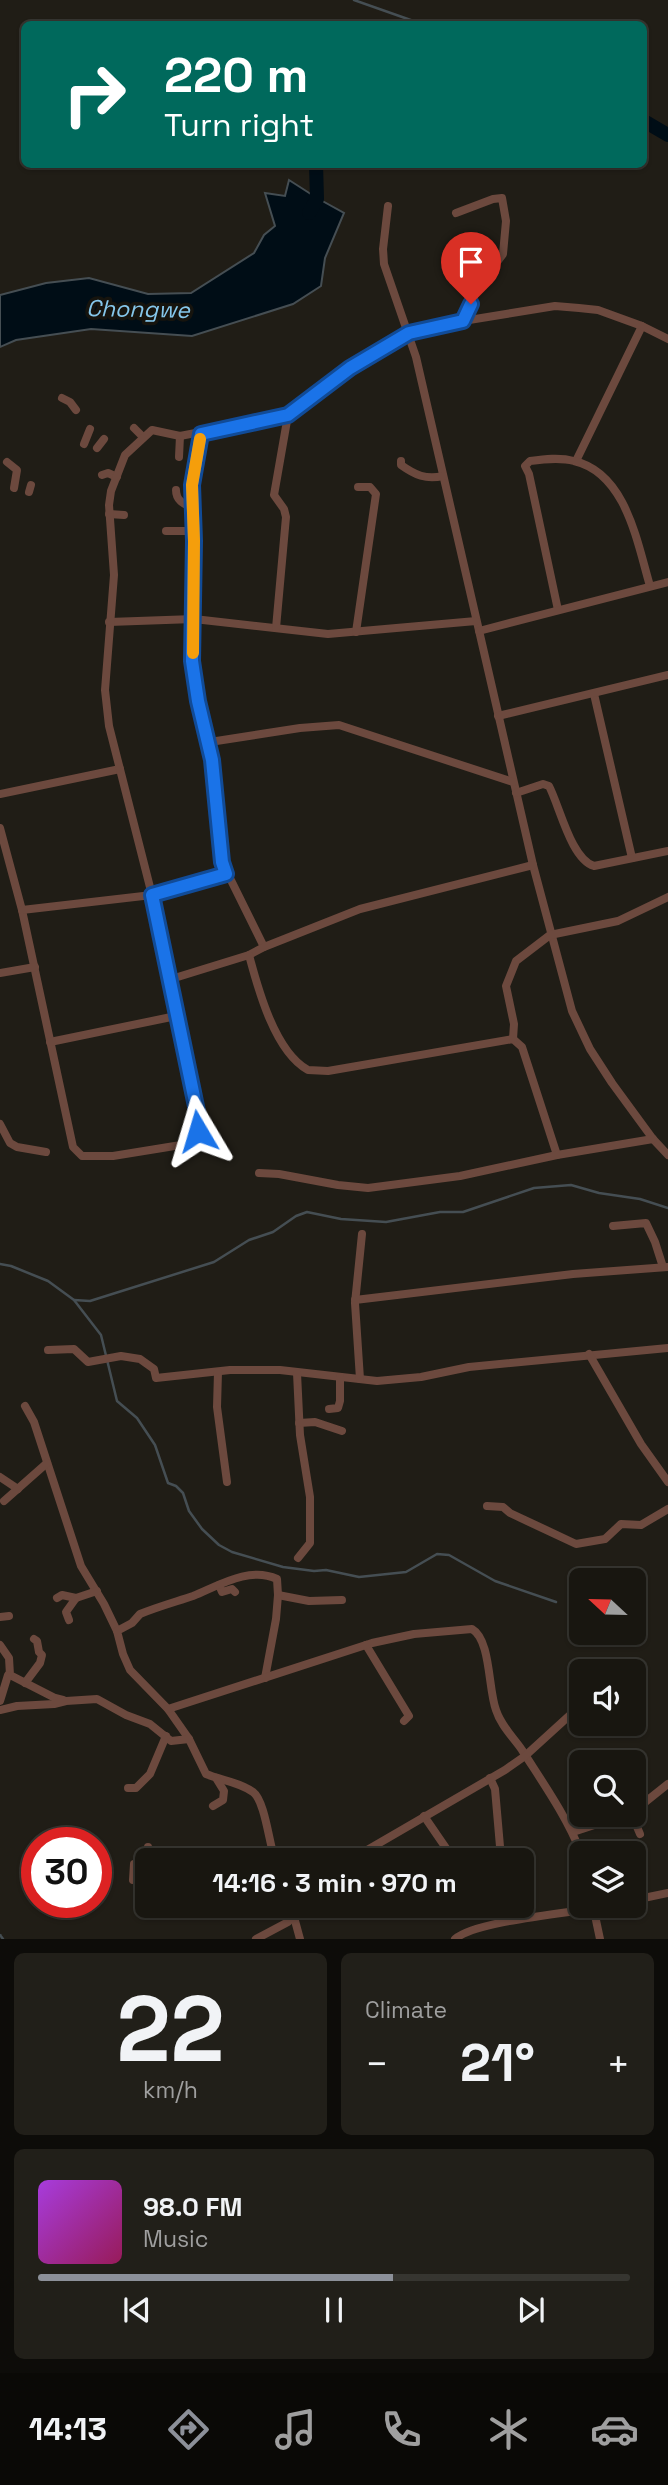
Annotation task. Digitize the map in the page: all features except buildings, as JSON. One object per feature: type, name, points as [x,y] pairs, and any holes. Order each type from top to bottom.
[{"type":"street","points":[[456,213],[502,198],[506,221],[503,254],[478,287],[463,321]]},
{"type":"street","points":[[388,206],[384,264],[409,333],[513,782],[572,1011],[590,1049],[612,1083],[668,1155]]},
{"type":"street","points":[[0,828],[22,910],[70,1139],[77,1154],[88,1157],[113,1156],[187,1144],[198,1131],[198,1116],[152,895],[109,726],[105,690],[114,575],[109,514],[111,491],[125,455],[152,430],[180,436],[201,434],[288,415],[350,368],[409,333],[463,321],[555,306],[598,310],[668,339]]},
{"type":"street","points":[[576,461],[642,326]]},
{"type":"street","points":[[62,398],[77,408],[76,421]]},
{"type":"street","points":[[276,628],[286,517],[274,495],[288,415]]},
{"type":"street","points":[[134,428],[143,437]]},
{"type":"street","points":[[84,444],[90,429]]},
{"type":"street","points":[[201,434],[192,485],[192,661],[198,701],[210,742],[222,862],[264,947]]},
{"type":"street","points":[[179,457],[180,436]]},
{"type":"street","points":[[97,448],[104,439]]},
{"type":"street","points":[[401,461],[401,465],[416,476],[443,476]]},
{"type":"street","points":[[558,610],[529,474],[525,467],[530,461],[576,461],[598,472],[607,480],[624,506],[650,586]]},
{"type":"street","points":[[7,462],[17,470],[14,488]]},
{"type":"street","points":[[102,475],[108,473],[117,477]]},
{"type":"street","points":[[356,632],[376,494],[370,487],[358,487]]},
{"type":"street","points":[[176,490],[176,496],[182,503],[193,508]]},
{"type":"street","points":[[109,514],[124,515]]},
{"type":"street","points":[[166,531],[194,531]]},
{"type":"street","points":[[479,631],[668,582]]},
{"type":"street","points":[[109,622],[194,619],[328,634],[476,621]]},
{"type":"street","points":[[498,716],[668,675]]},
{"type":"street","points":[[594,694],[632,858]]},
{"type":"street","points":[[210,742],[300,728],[339,725],[513,782]]},
{"type":"street","points":[[0,794],[120,769]]},
{"type":"street","points":[[516,793],[543,784],[549,786],[577,852],[586,864],[594,866],[668,851]]},
{"type":"street","points":[[168,980],[249,955],[360,909],[533,865]]},
{"type":"street","points":[[22,910],[152,895],[226,874]]},
{"type":"street","points":[[513,1039],[514,1024],[506,986],[516,961],[551,935],[618,921],[668,897]]},
{"type":"street","points":[[249,955],[260,998],[282,1043],[308,1070],[328,1071],[513,1039]]},
{"type":"street","points":[[0,973],[34,967]]},
{"type":"street","points":[[50,1042],[176,1016]]},
{"type":"street","points":[[513,1039],[522,1047],[557,1155]]},
{"type":"street","points":[[0,1124],[10,1143],[17,1147],[46,1152]]},
{"type":"street","points":[[259,1174],[279,1174],[368,1188],[460,1176],[557,1155],[653,1139]]},
{"type":"street","points":[[355,1300],[573,1274],[666,1267],[646,1223],[613,1226]]},
{"type":"street","points":[[360,1379],[355,1300],[362,1234]]},
{"type":"street","points":[[48,1350],[74,1349],[88,1362],[116,1356],[141,1359],[154,1368],[156,1378],[230,1370],[280,1370],[377,1381],[421,1377],[469,1367],[668,1348]]},
{"type":"street","points":[[589,1354],[641,1444],[668,1482]]},
{"type":"street","points":[[218,1372],[217,1407],[228,1482]]},
{"type":"street","points":[[297,1373],[299,1423],[310,1497],[310,1544],[298,1558]]},
{"type":"street","points":[[329,1409],[338,1408],[340,1377]]},
{"type":"street","points":[[25,1406],[34,1422],[77,1556],[117,1631],[130,1670],[168,1709],[188,1739],[206,1774],[247,1788],[261,1800],[271,1848]]},
{"type":"street","points":[[299,1423],[315,1422],[342,1431]]},
{"type":"street","points":[[4,1501],[47,1463]]},
{"type":"street","points":[[0,1477],[18,1489]]},
{"type":"street","points":[[487,1506],[503,1507],[510,1513],[576,1544],[605,1539],[621,1524],[641,1525],[668,1509]]},
{"type":"street","points":[[117,1631],[132,1623],[140,1614],[247,1575],[269,1575],[276,1579],[278,1595],[265,1678]]},
{"type":"street","points":[[219,1585],[222,1592],[232,1589],[235,1592]]},
{"type":"street","points":[[57,1598],[62,1595],[76,1598],[97,1591]]},
{"type":"street","points":[[278,1595],[309,1601],[342,1600]]},
{"type":"street","points":[[69,1620],[66,1612],[76,1598]]},
{"type":"street","points":[[168,1709],[366,1645],[414,1634],[467,1628],[482,1637],[496,1710],[506,1730],[525,1756],[576,1841]]},
{"type":"street","points":[[25,1684],[40,1663],[42,1655],[34,1639]]},
{"type":"street","points":[[0,1645],[9,1658],[0,1701]]},
{"type":"street","points":[[366,1645],[409,1716],[404,1721]]},
{"type":"street","points":[[6,1674],[66,1701]]},
{"type":"street","points":[[0,1710],[97,1699],[150,1724],[171,1741],[188,1739]]},
{"type":"street","points":[[369,1848],[525,1756],[569,1715]]},
{"type":"street","points":[[128,1788],[136,1788],[150,1774],[166,1736]]},
{"type":"street","points":[[212,1806],[223,1800],[224,1791],[216,1778]]},
{"type":"street","points":[[491,1778],[495,1789],[499,1848]]},
{"type":"street","points":[[646,1802],[668,1784]]},
{"type":"street","points":[[424,1816],[446,1848]]},
{"type":"street","points":[[573,1832],[588,1827]]},
{"type":"street","points":[[638,1827],[640,1833]]},
{"type":"street","points":[[134,1864],[134,1880]]},
{"type":"street","points":[[646,1898],[668,1893]]},
{"type":"street","points":[[455,1939],[461,1933],[488,1926],[569,1911]]},
{"type":"street","points":[[256,1939],[288,1922],[289,1918]]},
{"type":"street","points":[[294,1918],[300,1939]]},
{"type":"street","points":[[595,1918],[600,1939]]},
{"type":"water","points":[[289,180],[344,213],[325,258],[321,286],[293,304],[192,336],[91,329],[16,340],[0,347],[0,295],[46,283],[89,278],[148,294],[191,293],[254,253],[264,235],[275,226],[265,193],[285,196]]},
{"type":"waterway","points":[[354,0],[414,21]]},
{"type":"waterway","name":"Chongwe","points":[[647,123],[668,135]]},
{"type":"waterway","name":"Chongwe","points":[[309,213],[317,199],[316,168]]},
{"type":"waterway","points":[[74,1300],[90,1301],[214,1262],[249,1240],[273,1232],[296,1216],[307,1212],[341,1219],[386,1222],[440,1212],[463,1212],[534,1188],[571,1185],[599,1193],[640,1199],[668,1208]]},
{"type":"waterway","points":[[0,1264],[48,1281],[74,1300],[101,1335],[117,1401],[137,1418],[155,1445],[168,1483],[183,1493],[189,1511],[202,1529],[219,1545],[232,1552],[283,1567],[326,1570],[359,1577],[406,1572],[437,1554],[449,1555],[495,1581],[556,1602]]},
{"type":"waterway","points":[[0,1935],[3,1939]]},
{"type":"slow traffic","points":[[193,653],[192,485],[200,439]]},
{"type":"route","points":[[198,1131],[198,1116],[152,895],[226,874],[222,862],[210,742],[198,701],[192,661],[192,485],[201,434],[288,415],[350,368],[409,333],[463,321],[471,304]]}]
